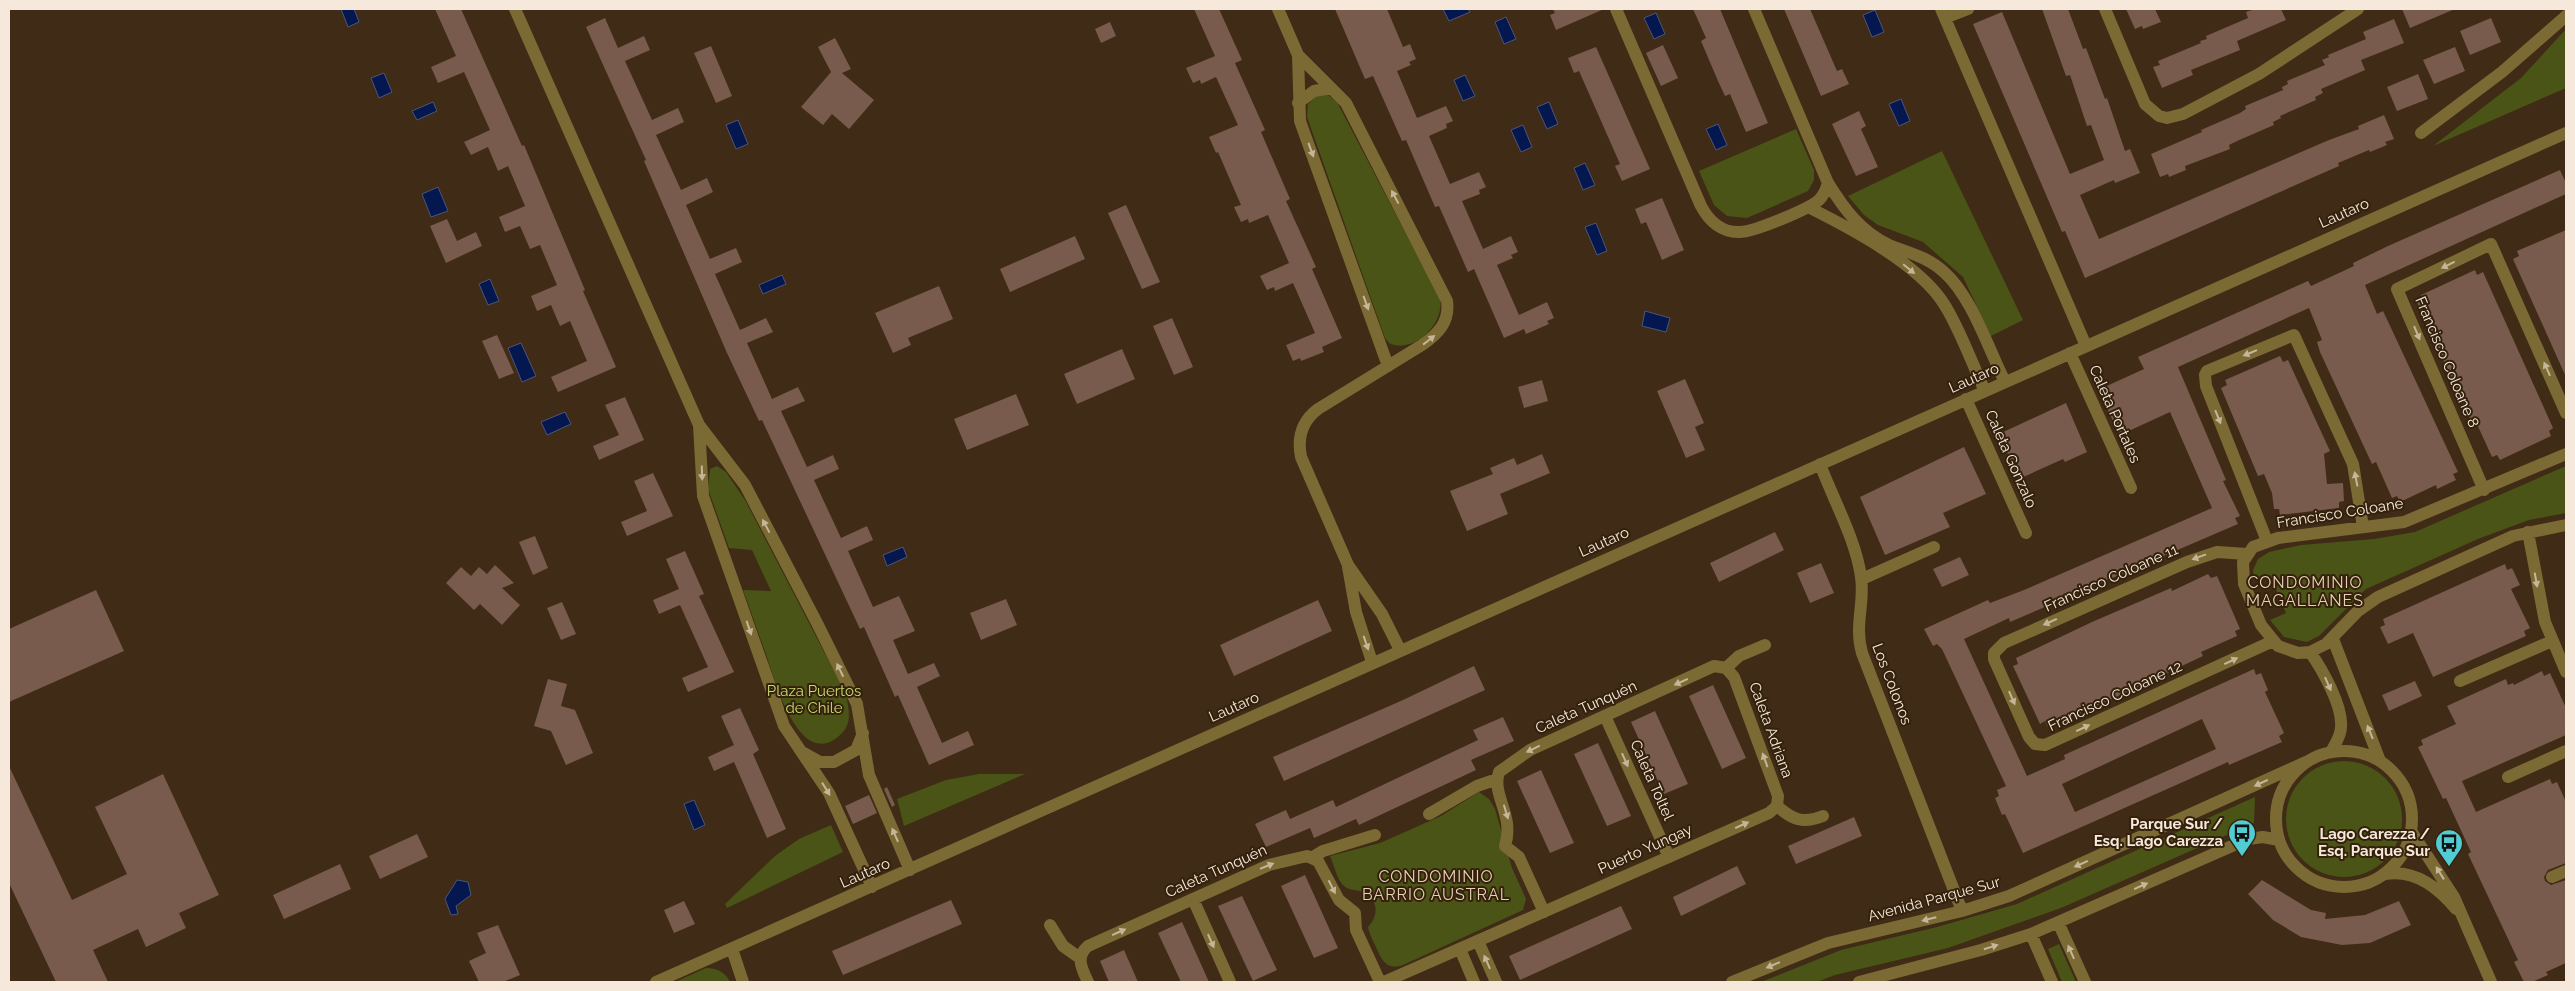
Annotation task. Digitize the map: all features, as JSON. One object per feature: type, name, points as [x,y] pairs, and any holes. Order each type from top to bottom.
[{"type":"street","points":[[514,9],[699,425],[728,460],[749,494],[818,624],[856,704],[863,733],[869,776],[910,870]]},
{"type":"street","points":[[1278,9],[1298,55],[1346,103],[1447,301],[1448,317],[1437,333],[1311,414],[1301,430],[1299,439],[1302,457],[1348,565],[1382,614],[1400,650]]},
{"type":"street","points":[[1616,9],[1708,218],[1716,226],[1740,232],[1751,230],[1808,207],[1825,193],[1828,184]]},
{"type":"street","points":[[1754,9],[1828,184],[1842,206],[1864,229],[1888,244],[1928,259],[1954,282],[1964,296],[2005,382]]},
{"type":"street","points":[[1968,9],[1943,14],[2086,346]]},
{"type":"street","points":[[2104,9],[2145,104],[2154,113],[2167,118],[2183,114],[2259,74],[2358,9]]},
{"type":"street","points":[[2421,134],[2502,72],[2566,16]]},
{"type":"street","points":[[1298,55],[1300,121],[1388,366]]},
{"type":"street","points":[[1298,103],[1314,91],[1332,88]]},
{"type":"street","name":"Lautaro","points":[[656,982],[872,888],[1372,662],[2566,133]]},
{"type":"street","points":[[1808,207],[1892,256],[1936,292],[1950,313],[1985,391]]},
{"type":"street","name":"Francisco Coloane 8","points":[[2484,490],[2397,289],[2492,244],[2566,413]]},
{"type":"street","points":[[2267,541],[2206,386],[2204,375],[2207,371],[2294,335],[2352,464],[2363,527]]},
{"type":"street","name":"Caleta Portales","points":[[2070,353],[2131,488]]},
{"type":"street","name":"Caleta Gonzalo","points":[[1966,399],[2026,532]]},
{"type":"street","points":[[699,425],[703,496],[784,726],[829,793],[872,888]]},
{"type":"street","name":"Francisco Coloane","points":[[2247,554],[2253,547],[2267,541],[2298,534],[2404,522],[2566,454]]},
{"type":"street","name":"Los Colonos","points":[[1820,464],[1855,554],[1862,579],[1857,628],[1862,653],[1962,911]]},
{"type":"street","points":[[2247,554],[2242,566],[2244,584],[2261,625],[2273,641],[2290,651],[2310,652],[2332,639],[2358,611],[2378,597],[2495,544],[2528,532],[2566,524]]},
{"type":"street","points":[[2528,532],[2542,612],[2566,672]]},
{"type":"street","points":[[1862,579],[1934,548]]},
{"type":"street","name":"Francisco Coloane 11","points":[[1994,653],[2004,643],[2204,555],[2217,552],[2247,554]]},
{"type":"street","points":[[1348,565],[1356,612],[1372,662]]},
{"type":"street","points":[[2332,639],[2380,761]]},
{"type":"street","name":"Francisco Coloane 12","points":[[1994,653],[1994,659],[2030,737],[2035,744],[2045,745],[2273,641]]},
{"type":"street","points":[[2460,681],[2552,641]]},
{"type":"street","name":"Caleta Tunquén","points":[[1429,814],[1477,786],[1497,779],[1504,767],[1518,756],[1714,666],[1726,668],[1739,656],[1765,645]]},
{"type":"street","points":[[2310,652],[2325,676],[2341,718],[2340,733],[2331,752]]},
{"type":"street","name":"Caleta Adriana","points":[[1726,668],[1734,677],[1778,796],[1777,806]]},
{"type":"street","name":"Caleta Toltel","points":[[1605,716],[1669,857]]},
{"type":"street","points":[[802,752],[820,762],[834,762],[856,750],[863,733]]},
{"type":"street","points":[[2508,777],[2566,751]]},
{"type":"street","points":[[2331,752],[2356,752],[2380,761],[2400,779],[2408,795],[2412,813],[2412,831],[2401,858],[2385,874],[2370,882],[2354,887],[2336,887],[2320,883],[2298,869],[2287,856],[2279,840],[2276,823],[2279,797],[2292,774],[2306,762],[2331,752]]},
{"type":"street","name":"Avenida Parque Sur","points":[[1732,982],[1828,943],[1962,911],[2025,889],[2306,762]]},
{"type":"street","points":[[1497,779],[1510,829],[1505,846],[1520,857],[1544,912]]},
{"type":"street","points":[[1777,806],[1796,820],[1812,820],[1823,816]]},
{"type":"street","name":"Puerto Yungay","points":[[1384,982],[1769,814],[1777,806]]},
{"type":"street","points":[[2412,831],[2454,896],[2491,982]]},
{"type":"street","name":"Caleta Tunquén","points":[[1080,958],[1082,952],[1088,946],[1269,865],[1302,856],[1313,858],[1323,851],[1375,836]]},
{"type":"street","points":[[1859,982],[1981,950],[2031,934],[2236,843],[2263,837],[2279,840]]},
{"type":"street","points":[[1313,858],[1322,866],[1339,900],[1355,913],[1356,930],[1380,982]]},
{"type":"street","points":[[2552,877],[2566,870]]},
{"type":"street","points":[[2385,874],[2402,872],[2414,875],[2434,888],[2462,916]]},
{"type":"street","points":[[1193,899],[1230,982]]},
{"type":"street","points":[[2058,922],[2085,982]]},
{"type":"street","points":[[1050,925],[1064,946],[1080,958],[1088,982]]},
{"type":"street","points":[[2031,934],[2052,982]]},
{"type":"street","points":[[1478,941],[1496,982]]},
{"type":"street","points":[[732,949],[743,982]]},
{"type":"street","points":[[1460,949],[1474,982]]},
{"type":"green space","points":[[2566,29],[2566,88],[2433,146],[2521,78]]},
{"type":"green space","points":[[1317,95],[1328,95],[1337,102],[1440,299],[1438,318],[1432,327],[1417,341],[1408,345],[1398,346],[1389,343],[1385,338],[1307,117],[1308,104]]},
{"type":"green space","points":[[1796,129],[1814,170],[1814,180],[1808,191],[1747,218],[1727,216],[1714,205],[1699,171]]},
{"type":"green space","points":[[1942,151],[2023,320],[1991,336],[1963,277],[1923,242],[1878,225],[1864,215],[1848,196]]},
{"type":"green space","name":"Plaza Puertos de Chile","points":[[717,466],[726,472],[745,500],[846,694],[849,717],[846,727],[839,736],[825,744],[812,741],[800,732],[782,700],[775,682],[743,590],[771,591],[752,550],[729,548],[708,489],[710,469]]},
{"type":"green space","points":[[2566,466],[2566,513],[2529,520],[2478,539],[2366,589],[2319,636],[2307,642],[2284,637],[2270,620],[2286,613],[2270,575],[2254,580],[2253,570],[2258,559],[2269,552],[2301,545],[2374,539],[2415,532]]},
{"type":"green space","points":[[2344,761],[2366,766],[2385,778],[2397,797],[2402,819],[2397,841],[2385,860],[2366,872],[2344,877],[2322,872],[2303,860],[2291,841],[2286,819],[2291,797],[2303,778],[2322,766]]},
{"type":"green space","points":[[979,774],[1025,774],[904,826],[897,799],[946,780]]},
{"type":"green space","points":[[1479,792],[1489,799],[1495,809],[1512,868],[1526,899],[1523,910],[1403,965],[1388,965],[1379,954],[1368,929],[1376,908],[1372,899],[1368,895],[1343,885],[1337,876],[1330,856],[1380,843],[1441,816]]},
{"type":"green space","points":[[2255,797],[2254,823],[2061,908],[1948,948],[1835,975],[1817,982],[1761,982],[1841,950],[1937,927],[2017,904]]},
{"type":"green space","points":[[831,825],[843,852],[727,908],[725,904],[775,856],[799,839]]},
{"type":"green space","points":[[2059,944],[2076,982],[2062,982],[2048,949]]},
{"type":"green space","points":[[706,968],[720,971],[730,982],[675,982]]},
{"type":"shaded area","points":[[341,9],[354,9],[359,22],[348,27]]},
{"type":"shaded area","points":[[1443,9],[1468,9],[1470,12],[1449,21]]},
{"type":"shaded area","points":[[1875,10],[1884,32],[1872,37],[1863,15]]},
{"type":"shaded area","points":[[1656,13],[1665,34],[1654,39],[1644,18]]},
{"type":"shaded area","points":[[1506,17],[1516,39],[1504,44],[1495,22]]},
{"type":"shaded area","points":[[384,73],[392,92],[379,98],[371,78]]},
{"type":"shaded area","points":[[1465,75],[1475,96],[1463,101],[1454,80]]},
{"type":"shaded area","points":[[1901,99],[1910,121],[1899,126],[1889,104]]},
{"type":"shaded area","points":[[433,102],[437,111],[417,120],[412,111]]},
{"type":"shaded area","points":[[1549,102],[1558,124],[1547,129],[1537,107]]},
{"type":"shaded area","points":[[738,120],[748,144],[736,149],[726,125]]},
{"type":"shaded area","points":[[1718,124],[1727,145],[1716,150],[1706,129]]},
{"type":"shaded area","points":[[1523,125],[1532,147],[1521,152],[1511,130]]},
{"type":"shaded area","points":[[1585,163],[1595,185],[1583,190],[1574,168]]},
{"type":"shaded area","points":[[438,187],[448,211],[431,217],[422,194]]},
{"type":"shaded area","points":[[1596,223],[1607,251],[1597,255],[1585,227]]},
{"type":"shaded area","points":[[782,275],[786,284],[763,294],[759,285]]},
{"type":"shaded area","points":[[490,279],[499,301],[488,305],[479,284]]},
{"type":"shaded area","points":[[1645,311],[1670,318],[1666,332],[1642,326]]},
{"type":"shaded area","points":[[521,343],[536,376],[522,382],[508,348]]},
{"type":"shaded area","points":[[565,412],[571,424],[547,435],[541,422]]},
{"type":"shaded area","points":[[903,547],[907,557],[887,566],[883,555]]},
{"type":"shaded area","points":[[694,800],[705,825],[694,830],[684,804]]},
{"type":"shaded area","points":[[457,880],[468,882],[471,895],[456,906],[458,914],[451,915],[445,899]]},
{"type":"building","points":[[435,9],[461,9],[522,146],[524,145],[616,367],[558,392],[551,377],[587,361],[570,321],[560,326],[551,305],[537,311],[531,296],[557,285],[540,245],[530,249],[520,226],[505,232],[499,217],[525,206],[508,166],[498,171],[488,147],[471,155],[464,142],[490,130],[464,72],[438,83],[431,67],[456,56]]},
{"type":"building","points":[[1194,9],[1219,9],[1242,60],[1235,63],[1265,130],[1261,132],[1290,199],[1286,201],[1316,267],[1312,269],[1342,338],[1322,347],[1324,352],[1301,361],[1300,358],[1293,361],[1286,345],[1315,333],[1293,283],[1275,291],[1274,287],[1267,290],[1260,276],[1289,263],[1268,215],[1249,223],[1248,219],[1241,222],[1234,207],[1241,205],[1218,152],[1216,153],[1209,137],[1238,125],[1216,77],[1201,84],[1200,80],[1193,83],[1186,68],[1215,56]]},
{"type":"building","points":[[1335,9],[1387,9],[1403,47],[1410,44],[1416,59],[1409,62],[1411,65],[1397,71],[1417,118],[1446,106],[1453,121],[1446,124],[1447,128],[1429,136],[1450,184],[1479,172],[1486,187],[1479,190],[1480,194],[1462,201],[1483,249],[1511,236],[1518,252],[1511,255],[1513,258],[1497,265],[1519,315],[1547,302],[1554,318],[1547,321],[1549,324],[1526,334],[1524,329],[1504,338],[1474,269],[1468,272],[1439,206],[1435,207],[1406,140],[1402,141],[1373,76],[1365,79]]},
{"type":"building","points":[[1553,9],[1604,9],[1556,30],[1550,15],[1555,13]]},
{"type":"building","points":[[1693,9],[1720,9],[1768,123],[1746,132],[1730,94],[1725,96],[1718,81],[1701,41],[1706,38]]},
{"type":"building","points":[[1784,9],[1810,9],[1837,71],[1842,69],[1849,84],[1821,96]]},
{"type":"building","points":[[2042,9],[2068,9],[2083,49],[2086,48],[2105,99],[2107,98],[2125,151],[2130,149],[2140,173],[2115,183],[2114,180],[2080,195],[2099,239],[2329,140],[2359,129],[2358,126],[2384,115],[2394,139],[2385,142],[2387,145],[2370,152],[2369,150],[2338,163],[2339,166],[2085,278],[2065,231],[2062,232],[1973,24],[2002,12],[2070,174],[2104,160],[2091,125],[2087,126],[2070,75],[2066,76]]},
{"type":"building","points":[[2126,9],[2155,9],[2161,22],[2143,29],[2142,26],[2135,29]]},
{"type":"building","points":[[2255,9],[2281,9],[2286,20],[2237,41],[2240,50],[2191,70],[2193,75],[2162,88],[2153,67],[2160,65],[2158,61],[2201,43],[2200,41],[2207,39],[2206,36],[2248,18],[2246,12]]},
{"type":"building","points":[[2402,9],[2455,9],[2410,28]]},
{"type":"building","points":[[605,18],[618,48],[644,36],[650,50],[625,61],[652,120],[678,108],[684,122],[656,135],[681,190],[707,178],[713,192],[686,205],[710,259],[736,248],[742,262],[715,274],[740,330],[766,318],[773,332],[747,343],[772,399],[798,387],[805,401],[781,411],[807,467],[833,455],[839,469],[814,480],[841,538],[867,526],[873,540],[848,551],[873,607],[899,596],[915,631],[893,640],[908,674],[934,663],[940,676],[917,687],[942,743],[968,731],[974,745],[929,765],[898,695],[895,697],[864,627],[860,629],[762,420],[759,421],[727,353],[644,161],[646,160],[586,27]]},
{"type":"building","points":[[2491,18],[2501,42],[2470,55],[2460,31]]},
{"type":"building","points":[[2394,19],[2404,43],[2361,60],[2365,70],[2321,89],[2323,93],[2315,97],[2316,100],[2280,116],[2281,118],[2273,122],[2274,125],[2229,145],[2230,149],[2185,166],[2186,170],[2169,177],[2168,174],[2160,177],[2151,154],[2202,132],[2201,130],[2240,113],[2246,109],[2245,106],[2283,90],[2282,87],[2288,84],[2287,81],[2325,65],[2322,60],[2329,57],[2328,55],[2366,39],[2363,32]]},
{"type":"building","points":[[1110,22],[1116,36],[1101,43],[1095,29]]},
{"type":"building","points":[[835,38],[851,69],[842,73],[874,100],[849,129],[832,114],[823,125],[801,107],[831,72],[818,47]]},
{"type":"building","points":[[1663,45],[1678,78],[1661,86],[1646,53]]},
{"type":"building","points":[[711,46],[732,96],[716,103],[694,53]]},
{"type":"building","points":[[1596,47],[1650,169],[1622,181],[1615,166],[1620,164],[1579,71],[1574,73],[1568,58]]},
{"type":"building","points":[[2455,47],[2465,71],[2434,84],[2423,60]]},
{"type":"building","points":[[2418,74],[2428,99],[2397,111],[2387,87]]},
{"type":"building","points":[[1859,111],[1866,126],[1861,129],[1878,167],[1856,176],[1832,124]]},
{"type":"building","points":[[2560,170],[2566,183],[2566,194],[2365,285],[2377,314],[2383,311],[2392,330],[2458,472],[2453,474],[2456,480],[2437,489],[2436,485],[2400,502],[2397,496],[2392,498],[2376,462],[2372,464],[2320,352],[2317,342],[2322,340],[2309,308],[2178,367],[2226,480],[2223,481],[2240,516],[2235,518],[2238,524],[2010,622],[2009,618],[1964,639],[2027,776],[2065,759],[2064,755],[2254,669],[2256,675],[2261,673],[2268,690],[2265,692],[2284,733],[2279,736],[2282,742],[2229,765],[2228,762],[2023,853],[2005,814],[2002,815],[1995,798],[1999,796],[1997,790],[2006,786],[1942,649],[1937,644],[1933,646],[1924,629],[1988,600],[1990,603],[2024,590],[2212,508],[2170,412],[2120,435],[2098,390],[2144,369],[2138,357],[2308,281],[2311,286],[2354,266],[2353,263]],"holes":[[[2202,719],[2216,749],[2075,812],[2062,784]]]},
{"type":"building","points":[[1662,198],[1684,250],[1662,260],[1646,222],[1641,224],[1635,209]]},
{"type":"building","points":[[1126,205],[1160,282],[1142,289],[1108,213]]},
{"type":"building","points":[[447,219],[457,241],[476,232],[482,246],[446,263],[430,226]]},
{"type":"building","points":[[2566,230],[2566,377],[2513,259],[2519,256],[2517,251]]},
{"type":"building","points":[[1075,236],[1085,259],[1010,292],[1000,269]]},
{"type":"building","points":[[2475,270],[2477,275],[2483,272],[2553,428],[2549,431],[2551,436],[2500,460],[2497,455],[2492,457],[2476,422],[2472,423],[2417,302],[2423,299],[2421,295]]},
{"type":"building","points":[[939,286],[953,319],[908,338],[911,345],[893,353],[875,313]]},
{"type":"building","points":[[1172,318],[1193,367],[1174,375],[1153,326]]},
{"type":"building","points":[[497,335],[514,373],[499,379],[482,341]]},
{"type":"building","points":[[1122,349],[1135,379],[1077,404],[1064,374]]},
{"type":"building","points":[[2280,356],[2283,362],[2288,360],[2330,451],[2324,454],[2327,484],[2343,483],[2344,501],[2339,502],[2339,508],[2280,515],[2279,509],[2274,509],[2272,493],[2264,474],[2258,476],[2221,388],[2227,385],[2225,380]]},
{"type":"building","points":[[1685,379],[1704,423],[1695,427],[1705,450],[1686,458],[1657,391]]},
{"type":"building","points":[[1542,380],[1548,401],[1524,408],[1518,387]]},
{"type":"building","points":[[1016,394],[1029,425],[967,450],[954,419]]},
{"type":"building","points":[[625,397],[644,440],[599,460],[593,446],[619,435],[605,405]]},
{"type":"building","points":[[2066,403],[2087,452],[2065,462],[2063,459],[2019,479],[1999,434]]},
{"type":"building","points":[[1964,447],[1986,494],[1943,513],[1950,527],[1885,555],[1860,497]]},
{"type":"building","points":[[1542,454],[1550,473],[1500,494],[1508,514],[1467,531],[1450,491],[1493,474],[1490,468],[1514,458],[1517,465]]},
{"type":"building","points":[[653,473],[673,516],[627,536],[621,522],[647,511],[634,481]]},
{"type":"building","points":[[1775,532],[1784,550],[1719,582],[1710,563]]},
{"type":"building","points":[[535,536],[548,568],[533,575],[519,542]]},
{"type":"building","points":[[685,551],[704,594],[699,596],[734,672],[688,692],[682,678],[708,667],[680,605],[659,614],[653,600],[679,589],[666,559]]},
{"type":"building","points":[[1960,557],[1969,575],[1942,587],[1933,569]]},
{"type":"building","points":[[1821,563],[1834,593],[1810,603],[1797,573]]},
{"type":"building","points":[[2505,564],[2507,570],[2512,568],[2520,585],[2511,589],[2530,628],[2524,631],[2526,636],[2433,677],[2413,633],[2388,644],[2380,627],[2385,625],[2383,619]]},
{"type":"building","points":[[495,565],[514,583],[502,588],[520,605],[502,625],[480,604],[474,610],[446,583],[461,567],[471,576],[479,567],[487,574]]},
{"type":"building","points":[[2208,574],[2211,578],[2217,576],[2240,629],[2235,631],[2237,636],[2201,652],[2203,656],[2116,697],[2048,727],[2045,721],[2040,724],[2013,666],[2018,664],[2016,658],[2092,622],[2171,588],[2172,591]]},
{"type":"building","points":[[96,590],[124,651],[9,702],[9,629]]},
{"type":"building","points":[[1006,599],[1017,625],[981,640],[970,613]]},
{"type":"building","points":[[1318,600],[1332,631],[1234,676],[1220,645]]},
{"type":"building","points":[[562,602],[576,634],[561,640],[547,608]]},
{"type":"building","points":[[1474,666],[1485,690],[1284,781],[1273,757],[1403,700]]},
{"type":"building","points":[[2542,671],[2544,676],[2550,673],[2566,708],[2566,735],[2462,781],[2476,812],[2550,779],[2552,784],[2557,782],[2566,802],[2566,863],[2548,870],[2544,877],[2545,881],[2551,885],[2566,880],[2566,963],[2546,972],[2548,975],[2532,982],[2524,982],[2514,962],[2518,960],[2468,854],[2471,852],[2446,798],[2443,799],[2418,747],[2423,745],[2421,740],[2456,724],[2447,706],[2506,679],[2508,685],[2513,683],[2514,685]]},
{"type":"building","points":[[548,679],[567,684],[561,706],[575,710],[593,753],[566,765],[551,731],[534,726]]},
{"type":"building","points":[[2415,681],[2422,696],[2389,711],[2382,695]]},
{"type":"building","points":[[1713,685],[1746,758],[1722,769],[1689,696]]},
{"type":"building","points":[[740,708],[759,750],[753,754],[786,829],[767,838],[734,762],[714,771],[708,757],[734,745],[721,716]]},
{"type":"building","points":[[1655,711],[1688,784],[1664,794],[1631,722]]},
{"type":"building","points":[[1503,717],[1514,741],[1471,760],[1476,770],[1359,825],[1356,819],[1314,838],[1310,828],[1266,847],[1255,824],[1286,810],[1290,819],[1333,800],[1336,807],[1478,740],[1473,730]]},
{"type":"building","points":[[1598,743],[1631,816],[1607,826],[1574,754]]},
{"type":"building","points":[[9,766],[72,900],[127,874],[95,807],[163,774],[219,895],[179,913],[186,928],[146,947],[138,929],[93,950],[108,982],[56,982],[9,883]]},
{"type":"building","points":[[1541,770],[1574,843],[1550,853],[1517,781]]},
{"type":"building","points":[[887,787],[895,805],[892,807],[884,789]]},
{"type":"building","points":[[869,795],[877,813],[853,824],[845,806]]},
{"type":"building","points":[[1854,817],[1862,836],[1796,864],[1788,846]]},
{"type":"building","points":[[417,834],[428,857],[380,879],[369,856]]},
{"type":"building","points":[[340,864],[351,889],[284,919],[273,895]]},
{"type":"building","points":[[1737,866],[1746,884],[1681,916],[1673,897]]},
{"type":"building","points":[[1305,875],[1338,948],[1314,958],[1281,886]]},
{"type":"building","points":[[2262,880],[2311,910],[2326,913],[2325,919],[2365,915],[2399,901],[2411,925],[2370,943],[2342,945],[2301,937],[2273,920],[2248,894]]},
{"type":"building","points":[[1242,896],[1277,970],[1253,981],[1218,906]]},
{"type":"building","points":[[951,900],[962,924],[843,975],[832,951]]},
{"type":"building","points":[[684,901],[695,924],[674,933],[664,910]]},
{"type":"building","points":[[1621,906],[1632,929],[1520,980],[1509,956]]},
{"type":"building","points":[[1182,922],[1209,982],[1181,982],[1158,933]]},
{"type":"building","points":[[498,925],[520,975],[503,982],[479,982],[469,961],[486,953],[477,933]]},
{"type":"building","points":[[1124,950],[1138,982],[1109,982],[1100,961]]},
{"type":"place","name":"Parque Sur / Esq. Lago Carezza","points":[[2242,857]]},
{"type":"place","name":"Lago Carezza / Esq. Parque Sur","points":[[2449,867]]},
{"type":"district","name":"CONDOMINIO MAGALLANES","points":[[2305,591]]},
{"type":"district","name":"CONDOMINIO BARRIO AUSTRAL","points":[[1436,885]]}]
